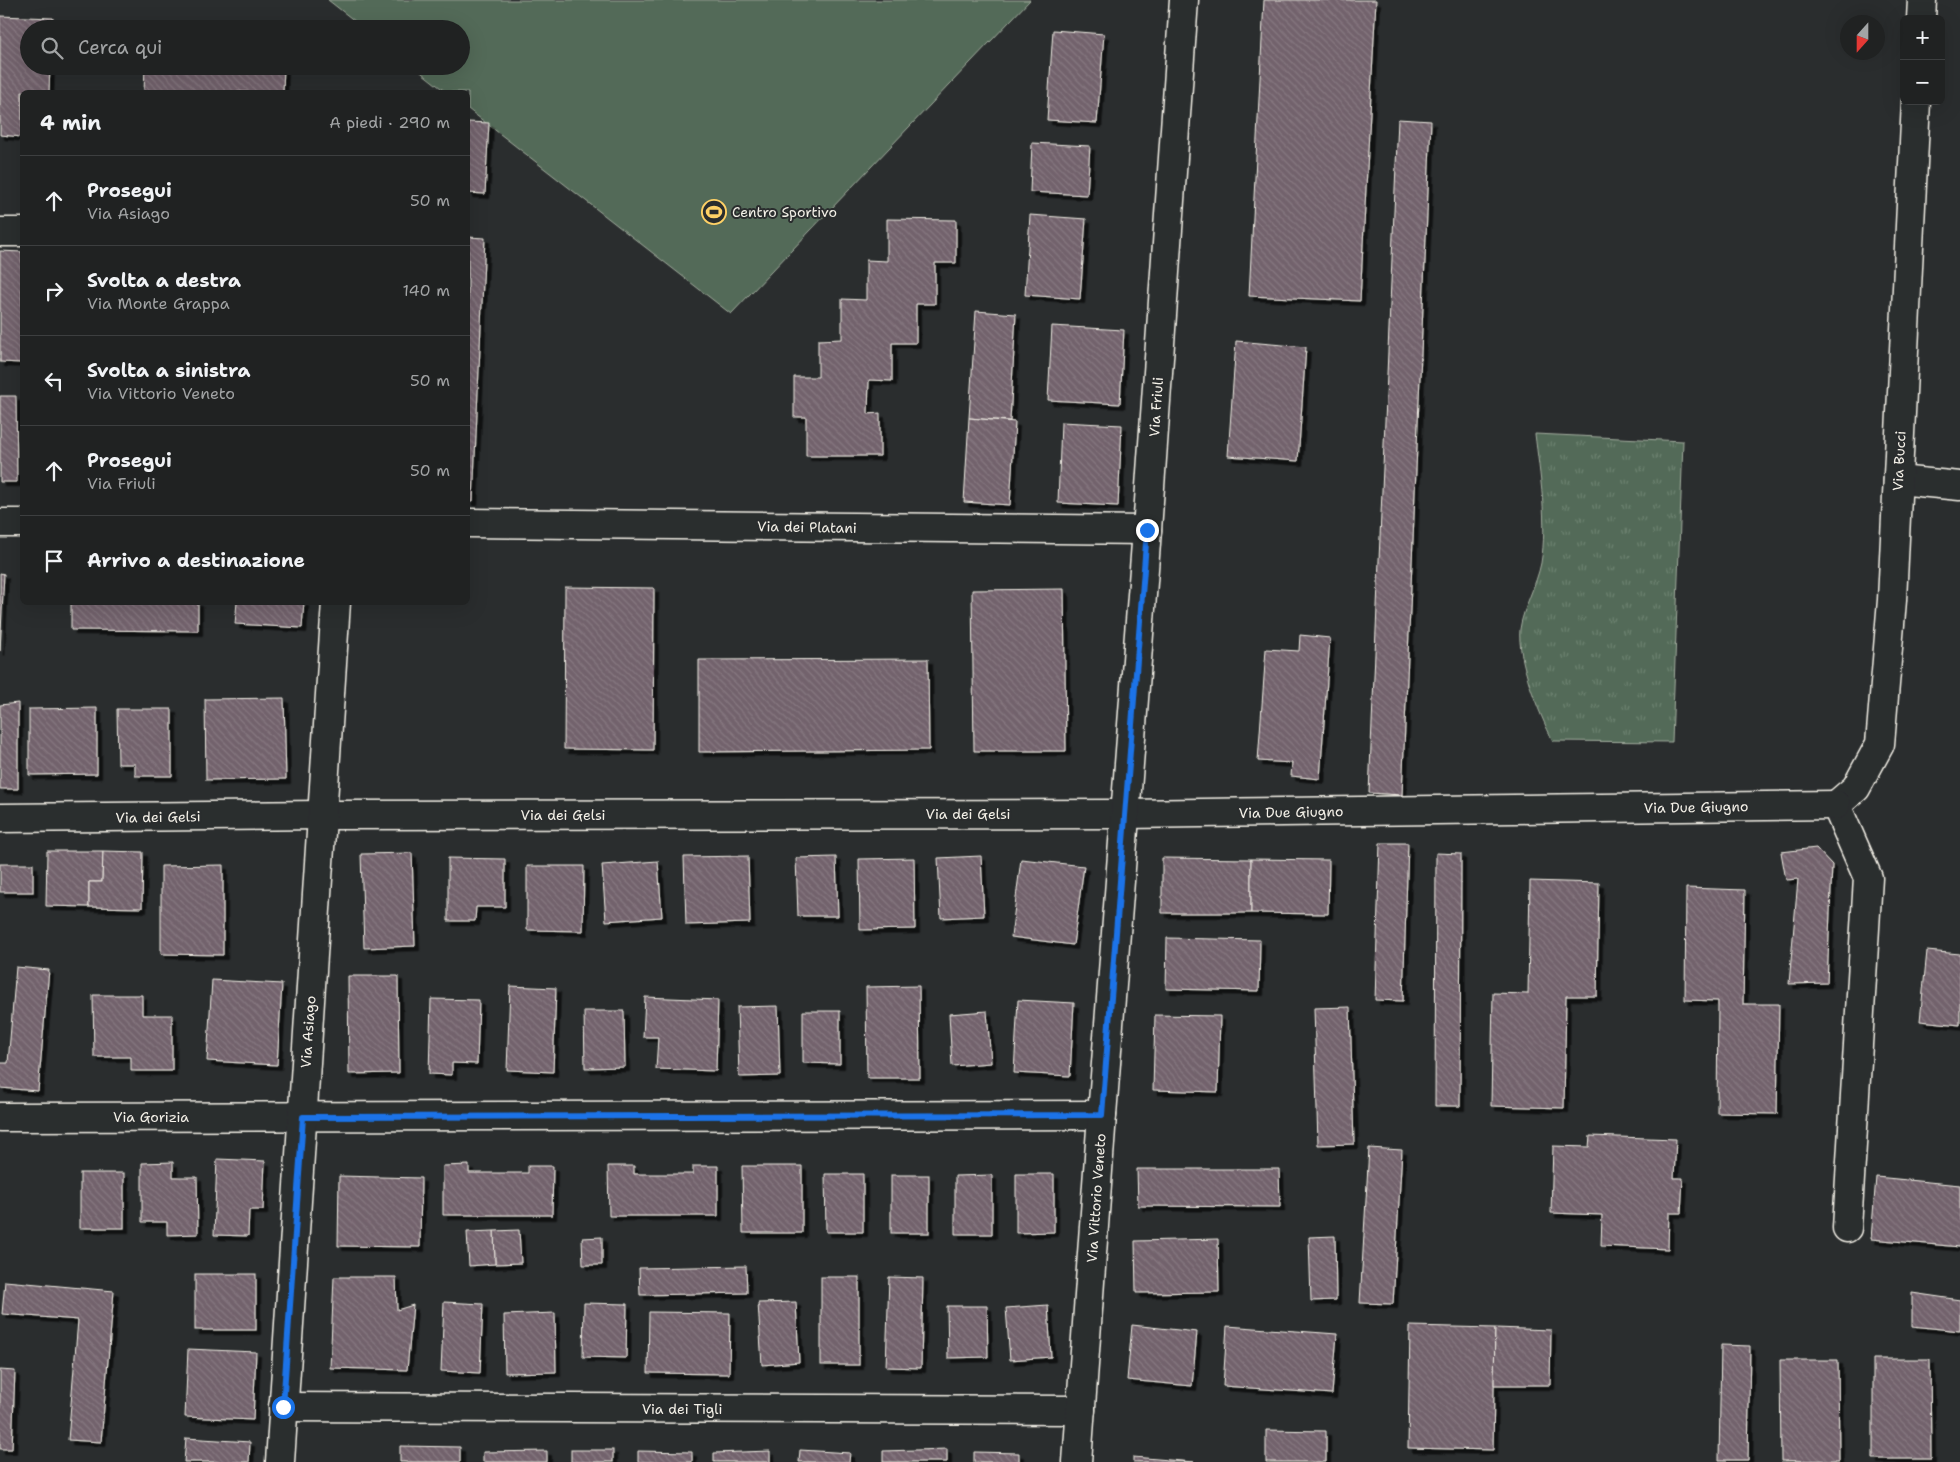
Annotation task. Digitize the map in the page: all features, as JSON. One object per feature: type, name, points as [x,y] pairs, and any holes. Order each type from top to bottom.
[{"type":"street","name":"Via Friuli","points":[[1125,814],[1184,0]]},
{"type":"street","points":[[1921,15],[1922,0]]},
{"type":"street","name":"Via Bucci","points":[[1836,805],[1856,788],[1880,744],[1892,600],[1916,105]]},
{"type":"street","points":[[0,232],[20,232]]},
{"type":"street","points":[[1898,480],[1960,486]]},
{"type":"street","points":[[0,523],[20,523]]},
{"type":"street","name":"Via dei Platani","points":[[470,523],[1147,530]]},
{"type":"street","name":"Via Asiago","points":[[280,1462],[336,605]]},
{"type":"street","points":[[1836,805],[1868,878],[1847,1228]]},
{"type":"street","name":"Via Due Giugno","points":[[1125,814],[1836,805]]},
{"type":"street","name":"Via dei Gelsi","points":[[0,818],[323,815],[1125,814]]},
{"type":"street","name":"Via Vittorio Veneto","points":[[1077,1462],[1125,814]]},
{"type":"street","name":"Via Gorizia","points":[[0,1117],[1102,1115]]},
{"type":"street","name":"Via dei Tigli","points":[[283,1407],[1080,1410]]},
{"type":"green space","name":"Centro Sportivo","points":[[328,0],[1030,0],[731,314],[470,111],[470,90],[443,90],[424,75],[470,75],[470,20],[354,20]]},
{"type":"green space","points":[[1535,434],[1683,441],[1672,742],[1553,741],[1547,729],[1525,671],[1520,642],[1520,629],[1539,571],[1543,547],[1542,498]]},
{"type":"building","points":[[1264,0],[1376,0],[1360,301],[1249,296]]},
{"type":"building","points":[[0,16],[53,18],[53,20],[20,20],[20,75],[50,75],[49,90],[20,90],[20,137],[0,135]]},
{"type":"building","points":[[1053,30],[1104,34],[1097,123],[1047,120]]},
{"type":"building","points":[[145,75],[284,75],[283,90],[144,90]]},
{"type":"building","points":[[1398,119],[1431,121],[1402,795],[1369,793]]},
{"type":"building","points":[[470,122],[489,123],[485,194],[470,193]]},
{"type":"building","points":[[1032,143],[1090,146],[1087,195],[1030,192]]},
{"type":"building","points":[[1030,215],[1086,219],[1080,299],[1025,295]]},
{"type":"building","points":[[887,219],[956,220],[956,263],[935,263],[935,304],[916,304],[916,343],[892,343],[892,381],[869,380],[868,414],[880,413],[880,456],[806,456],[806,417],[794,417],[794,377],[818,377],[818,340],[842,339],[842,299],[866,300],[866,260],[887,261]]},
{"type":"building","points":[[470,237],[485,238],[473,501],[470,501]]},
{"type":"building","points":[[0,251],[20,252],[20,363],[0,362]]},
{"type":"building","points":[[976,311],[1016,314],[1010,421],[969,418]]},
{"type":"building","points":[[1052,326],[1124,330],[1120,404],[1048,400]]},
{"type":"building","points":[[1236,341],[1306,347],[1298,461],[1228,456]]},
{"type":"building","points":[[0,396],[16,396],[17,482],[0,482]]},
{"type":"building","points":[[969,418],[1015,422],[1010,505],[964,502]]},
{"type":"building","points":[[1061,422],[1122,425],[1118,506],[1058,503]]},
{"type":"building","points":[[0,573],[4,574],[0,651]]},
{"type":"building","points":[[565,587],[654,588],[653,750],[564,749]]},
{"type":"building","points":[[1064,589],[1066,751],[974,751],[972,590]]},
{"type":"building","points":[[71,605],[198,605],[198,631],[71,630]]},
{"type":"building","points":[[237,605],[304,605],[302,628],[235,624]]},
{"type":"building","points":[[1300,635],[1330,638],[1320,779],[1291,776],[1292,763],[1258,761],[1266,649],[1299,651]]},
{"type":"building","points":[[928,659],[929,750],[699,752],[699,660]]},
{"type":"building","points":[[284,698],[286,779],[206,780],[205,699]]},
{"type":"building","points":[[18,703],[18,789],[0,789],[0,705]]},
{"type":"building","points":[[97,708],[97,774],[29,775],[29,709]]},
{"type":"building","points":[[117,709],[172,709],[172,776],[135,776],[135,764],[118,764]]},
{"type":"building","points":[[1380,843],[1408,843],[1403,1001],[1375,1000]]},
{"type":"building","points":[[1816,848],[1832,865],[1827,983],[1789,984],[1798,879],[1786,880],[1781,852]]},
{"type":"building","points":[[47,851],[103,851],[102,882],[89,882],[89,907],[46,906]]},
{"type":"building","points":[[103,851],[143,852],[142,908],[89,907],[89,882],[102,882]]},
{"type":"building","points":[[412,853],[415,946],[364,948],[361,854]]},
{"type":"building","points":[[1436,853],[1461,854],[1460,1106],[1435,1106]]},
{"type":"building","points":[[748,856],[750,923],[686,925],[684,857]]},
{"type":"building","points":[[981,856],[984,916],[941,918],[938,858]]},
{"type":"building","points":[[836,857],[838,916],[798,916],[796,858]]},
{"type":"building","points":[[448,858],[505,859],[505,907],[476,907],[475,921],[448,921]]},
{"type":"building","points":[[914,858],[915,929],[860,930],[859,859]]},
{"type":"building","points":[[1162,858],[1251,859],[1251,913],[1162,913]]},
{"type":"building","points":[[1021,859],[1084,866],[1073,945],[1011,937]]},
{"type":"building","points":[[1251,859],[1329,860],[1328,914],[1251,913]]},
{"type":"building","points":[[658,861],[662,917],[606,921],[602,865]]},
{"type":"building","points":[[0,864],[33,864],[33,892],[0,892]]},
{"type":"building","points":[[223,865],[223,955],[161,954],[161,866]]},
{"type":"building","points":[[527,866],[584,866],[583,931],[527,930]]},
{"type":"building","points":[[1530,881],[1599,883],[1597,996],[1566,996],[1564,1108],[1491,1106],[1493,993],[1528,994]]},
{"type":"building","points":[[1686,888],[1745,890],[1743,1004],[1779,1004],[1777,1114],[1717,1113],[1718,1001],[1685,1000]]},
{"type":"building","points":[[1167,938],[1260,940],[1259,991],[1166,989]]},
{"type":"building","points":[[1927,951],[1960,954],[1960,1025],[1920,1021]]},
{"type":"building","points":[[16,967],[49,970],[38,1091],[0,1088],[0,1063],[8,1063]]},
{"type":"building","points":[[348,976],[398,976],[399,1073],[349,1074]]},
{"type":"building","points":[[212,980],[282,984],[277,1065],[207,1061]]},
{"type":"building","points":[[510,986],[556,988],[553,1072],[507,1070]]},
{"type":"building","points":[[919,986],[920,1078],[867,1078],[866,987]]},
{"type":"building","points":[[93,995],[142,995],[142,1015],[172,1015],[172,1071],[131,1071],[131,1057],[94,1057]]},
{"type":"building","points":[[645,997],[718,1000],[716,1071],[656,1069],[658,1037],[643,1037]]},
{"type":"building","points":[[431,999],[479,1000],[477,1064],[452,1063],[452,1075],[429,1074]]},
{"type":"building","points":[[1018,1000],[1074,1003],[1070,1076],[1014,1073]]},
{"type":"building","points":[[778,1006],[780,1076],[739,1077],[737,1007]]},
{"type":"building","points":[[1350,1007],[1354,1144],[1318,1145],[1314,1008]]},
{"type":"building","points":[[584,1011],[624,1011],[625,1067],[585,1068]]},
{"type":"building","points":[[803,1011],[840,1011],[840,1064],[803,1063]]},
{"type":"building","points":[[987,1011],[991,1063],[952,1066],[949,1014]]},
{"type":"building","points":[[1155,1015],[1220,1016],[1218,1092],[1153,1090]]},
{"type":"building","points":[[1590,1136],[1676,1139],[1674,1178],[1683,1178],[1681,1213],[1669,1213],[1668,1249],[1601,1246],[1602,1215],[1551,1213],[1553,1146],[1589,1147]]},
{"type":"building","points":[[1369,1148],[1402,1150],[1393,1304],[1360,1303]]},
{"type":"building","points":[[217,1159],[265,1161],[263,1210],[249,1210],[248,1236],[214,1235]]},
{"type":"building","points":[[173,1162],[173,1177],[197,1177],[198,1234],[167,1235],[167,1222],[142,1222],[142,1163]]},
{"type":"building","points":[[469,1165],[469,1173],[528,1173],[528,1166],[553,1166],[552,1215],[443,1215],[443,1166]]},
{"type":"building","points":[[608,1166],[634,1166],[634,1174],[693,1174],[693,1166],[718,1166],[718,1216],[609,1216]]},
{"type":"building","points":[[742,1166],[802,1166],[802,1233],[743,1233]]},
{"type":"building","points":[[1137,1169],[1279,1169],[1280,1207],[1138,1206]]},
{"type":"building","points":[[80,1173],[124,1173],[124,1228],[80,1228]]},
{"type":"building","points":[[825,1174],[863,1174],[863,1232],[826,1232]]},
{"type":"building","points":[[1016,1174],[1054,1174],[1054,1232],[1016,1233]]},
{"type":"building","points":[[891,1175],[929,1175],[929,1233],[891,1233]]},
{"type":"building","points":[[992,1175],[992,1234],[955,1234],[955,1176]]},
{"type":"building","points":[[339,1176],[421,1178],[420,1247],[338,1246]]},
{"type":"building","points":[[1876,1177],[1960,1185],[1960,1247],[1871,1239]]},
{"type":"building","points":[[519,1230],[521,1263],[495,1264],[494,1231]]},
{"type":"building","points":[[494,1231],[495,1264],[469,1266],[467,1232]]},
{"type":"building","points":[[1335,1236],[1336,1300],[1311,1301],[1309,1237]]},
{"type":"building","points":[[602,1237],[602,1265],[583,1265],[582,1238]]},
{"type":"building","points":[[1218,1239],[1219,1292],[1136,1293],[1135,1241]]},
{"type":"building","points":[[746,1266],[747,1293],[640,1295],[639,1268]]},
{"type":"building","points":[[195,1274],[256,1274],[256,1330],[195,1330]]},
{"type":"building","points":[[334,1277],[396,1277],[397,1310],[413,1305],[407,1370],[330,1368]]},
{"type":"building","points":[[821,1277],[859,1277],[859,1365],[821,1365]]},
{"type":"building","points":[[889,1277],[923,1278],[921,1368],[886,1367]]},
{"type":"building","points":[[5,1281],[114,1291],[101,1442],[68,1440],[78,1320],[2,1314]]},
{"type":"building","points":[[1912,1293],[1960,1300],[1960,1331],[1912,1326]]},
{"type":"building","points":[[444,1302],[483,1304],[480,1373],[441,1371]]},
{"type":"building","points":[[796,1302],[799,1362],[762,1365],[758,1303]]},
{"type":"building","points":[[584,1303],[627,1304],[626,1358],[583,1357]]},
{"type":"building","points":[[1048,1305],[1051,1357],[1010,1360],[1006,1308]]},
{"type":"building","points":[[947,1306],[987,1306],[988,1357],[948,1358]]},
{"type":"building","points":[[649,1312],[730,1313],[729,1374],[648,1373]]},
{"type":"building","points":[[555,1313],[556,1372],[505,1373],[504,1315]]},
{"type":"building","points":[[1132,1325],[1197,1332],[1192,1386],[1127,1380]]},
{"type":"building","points":[[1227,1326],[1337,1334],[1332,1394],[1223,1386]]},
{"type":"building","points":[[1410,1326],[1495,1328],[1493,1450],[1408,1448]]},
{"type":"building","points":[[1495,1328],[1551,1330],[1550,1385],[1494,1385]]},
{"type":"building","points":[[1721,1345],[1750,1346],[1748,1460],[1719,1460]]},
{"type":"building","points":[[188,1349],[256,1352],[253,1420],[185,1417]]},
{"type":"building","points":[[1873,1359],[1930,1359],[1931,1459],[1873,1459]]},
{"type":"building","points":[[1780,1360],[1838,1360],[1839,1460],[1781,1461]]},
{"type":"building","points":[[0,1370],[15,1371],[12,1449],[0,1449]]},
{"type":"building","points":[[1266,1430],[1326,1431],[1326,1462],[1266,1462]]},
{"type":"building","points":[[186,1438],[250,1442],[249,1462],[184,1462]]},
{"type":"building","points":[[400,1446],[460,1447],[460,1462],[400,1462]]},
{"type":"building","points":[[947,1449],[947,1462],[883,1462],[883,1451]]},
{"type":"building","points":[[571,1450],[613,1450],[613,1462],[571,1462]]},
{"type":"building","points":[[800,1450],[850,1453],[849,1462],[799,1462]]},
{"type":"building","points":[[547,1451],[547,1462],[483,1462],[483,1452]]},
{"type":"building","points":[[638,1451],[692,1452],[692,1462],[638,1462]]},
{"type":"building","points":[[770,1451],[770,1462],[714,1462],[714,1453]]},
{"type":"building","points":[[974,1452],[1019,1453],[1019,1462],[974,1462]]},
{"type":"building","points":[[1133,1457],[1194,1462],[1133,1462]]},
{"type":"place","name":"Centro Sportivo","points":[[714,212]]},
{"type":"route","points":[[283,1407],[303,1117],[1102,1115],[1147,530]]}]
